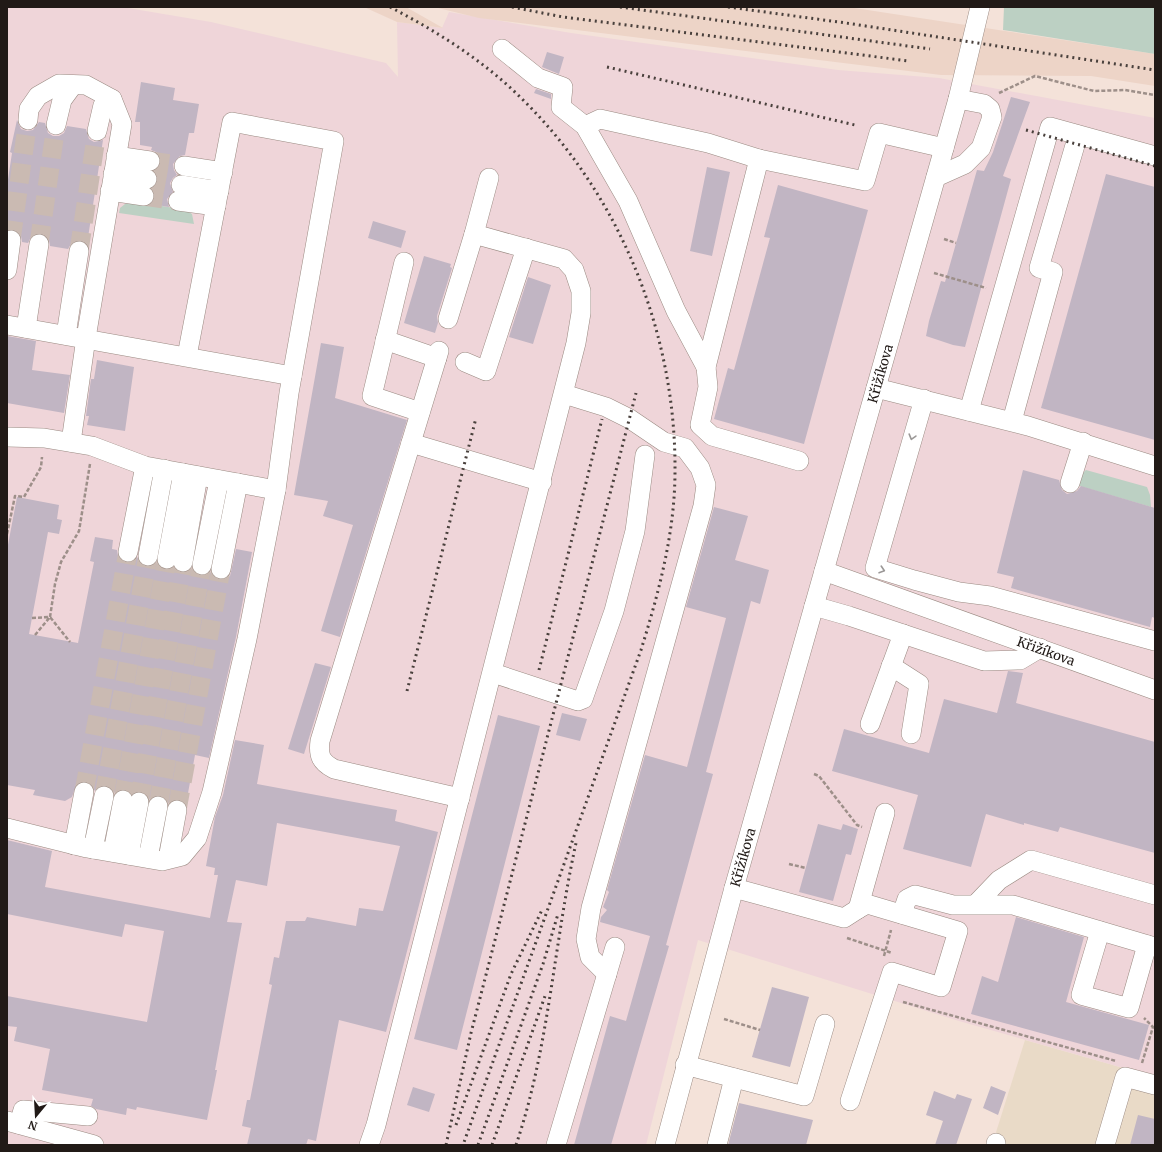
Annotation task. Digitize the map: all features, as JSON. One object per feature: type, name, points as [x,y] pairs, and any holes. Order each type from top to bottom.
[{"type":"street","name":"Křižíkova","points":[[665,1145],[685,1065],[734,888],[958,99],[970,55],[980,7]]},
{"type":"street","points":[[502,49],[538,78],[563,87],[562,107],[585,126],[628,200],[676,311],[706,367]]},
{"type":"street","points":[[28,120],[29,109],[38,96],[59,84],[86,85],[112,99],[122,124],[86,338],[71,442]]},
{"type":"street","points":[[56,125],[62,100],[73,85]]},
{"type":"street","points":[[97,131],[103,105],[112,99]]},
{"type":"street","points":[[936,177],[964,164],[981,148],[992,117],[990,109],[984,104],[958,99]]},
{"type":"street","points":[[585,126],[600,119],[708,143],[759,159],[865,181],[879,133],[944,148]]},
{"type":"street","points":[[7,828],[74,845],[162,861],[182,856],[197,838],[212,792],[247,639],[276,490],[292,376],[334,141],[232,122],[187,356]]},
{"type":"street","points":[[969,411],[1050,126],[1155,156]]},
{"type":"street","points":[[1039,268],[1078,135]]},
{"type":"street","points":[[759,159],[706,367],[708,387],[700,426],[712,436],[799,461]]},
{"type":"street","points":[[184,166],[223,172]]},
{"type":"street","points":[[113,173],[147,179],[113,173]]},
{"type":"street","points":[[448,319],[474,234],[489,178]]},
{"type":"street","points":[[180,193],[218,198]]},
{"type":"street","points":[[369,1145],[376,1125],[542,482],[576,343],[581,313],[581,291],[574,270],[564,259],[474,234]]},
{"type":"street","points":[[7,270],[11,240]]},
{"type":"street","points":[[26,328],[39,244]]},
{"type":"street","points":[[465,362],[486,371],[526,248]]},
{"type":"street","points":[[66,335],[79,251]]},
{"type":"street","points":[[1012,260],[1053,272],[1012,421]]},
{"type":"street","points":[[404,262],[372,396],[384,406],[420,412]]},
{"type":"street","points":[[7,324],[292,376]]},
{"type":"street","points":[[385,340],[438,354],[320,741],[318,754],[324,764],[334,770],[460,798]]},
{"type":"street","points":[[876,388],[1012,421],[1083,442],[1155,466]]},
{"type":"street","points":[[564,394],[606,407],[630,419],[664,442],[685,448],[700,468],[706,484],[703,506],[591,908],[586,940],[590,957],[607,974]]},
{"type":"street","points":[[924,400],[875,568],[959,592],[990,596],[1155,641]]},
{"type":"street","points":[[7,437],[44,438],[92,446],[145,466],[276,490]]},
{"type":"street","points":[[1070,483],[1083,442]]},
{"type":"street","points":[[411,443],[542,482]]},
{"type":"street","points":[[493,673],[578,702],[584,699],[614,611],[635,531],[645,455]]},
{"type":"street","points":[[128,552],[145,466]]},
{"type":"street","points":[[148,556],[164,469]]},
{"type":"street","points":[[175,561],[191,475]]},
{"type":"street","points":[[202,566],[218,480]]},
{"type":"street","points":[[221,569],[238,483]]},
{"type":"street","name":"Křižíkova","points":[[824,571],[1155,690]]},
{"type":"street","points":[[814,606],[984,661],[1020,660],[1040,648]]},
{"type":"street","points":[[870,724],[903,634]]},
{"type":"street","points":[[891,666],[919,684],[910,734]]},
{"type":"street","points":[[74,845],[84,792]]},
{"type":"street","points":[[94,849],[104,796]]},
{"type":"street","points":[[121,854],[131,801]]},
{"type":"street","points":[[148,858],[158,806]]},
{"type":"street","points":[[168,859],[177,810]]},
{"type":"street","points":[[858,909],[886,813]]},
{"type":"street","points":[[976,904],[1000,880],[1031,860],[1155,895]]},
{"type":"street","points":[[734,888],[844,918],[867,904],[958,931],[941,987],[892,972],[850,1101]]},
{"type":"street","points":[[899,914],[907,900],[915,895],[953,905],[1013,905],[1151,946],[1129,1008],[1082,994],[1100,931]]},
{"type":"street","points":[[556,1145],[615,947]]},
{"type":"street","points":[[685,1065],[804,1096],[825,1024]]},
{"type":"street","points":[[1105,1145],[1125,1077],[1155,1086]]},
{"type":"street","points":[[717,1145],[734,1078]]},
{"type":"street","points":[[88,1116],[23,1110],[13,1122],[63,1141],[94,1145]]},
{"type":"path","points":[[984,104],[1003,89],[1034,76],[1094,91],[1125,90],[1155,95]]},
{"type":"path","points":[[944,239],[956,243]]},
{"type":"path","points":[[934,273],[1002,292]]},
{"type":"path","points":[[7,534],[15,496],[24,497],[41,467],[44,438]]},
{"type":"path","points":[[35,635],[50,618],[54,584],[61,562],[80,531],[92,446]]},
{"type":"path","points":[[32,618],[50,618]]},
{"type":"path","points":[[50,618],[70,642]]},
{"type":"path","points":[[814,774],[819,776],[857,826],[880,832]]},
{"type":"path","points":[[790,864],[806,868]]},
{"type":"path","points":[[884,958],[899,914]]},
{"type":"path","points":[[884,996],[1121,1063]]},
{"type":"path","points":[[1129,1008],[1149,1021],[1153,1026],[1142,1064],[1136,1067]]},
{"type":"path","points":[[724,1019],[760,1030]]},
{"type":"shaded area","points":[[7,7],[122,7],[211,22],[386,63],[398,77],[397,22],[442,28],[449,12],[571,33],[838,70],[939,78],[1155,118],[1155,1077],[959,1021],[698,940],[646,1145],[7,1145]]},
{"type":"shaded area","points":[[364,7],[406,7],[443,28],[397,22]]},
{"type":"shaded area","points":[[434,7],[848,7],[1155,54],[1155,86],[1091,76],[941,75],[479,18]]},
{"type":"shaded area","points":[[1025,1040],[1155,1077],[1155,1145],[992,1145]]},
{"type":"green space","points":[[1004,7],[1155,7],[1155,54],[1003,30]]},
{"type":"green space","points":[[132,201],[186,210],[192,214],[194,224],[119,213],[120,208]]},
{"type":"green space","points":[[1086,470],[1147,487],[1150,495],[1151,507],[1076,485],[1077,478]]},
{"type":"building","points":[[547,52],[564,57],[559,74],[542,67]]},
{"type":"building","points":[[141,82],[175,88],[173,100],[199,104],[194,133],[189,133],[185,155],[180,156],[173,164],[177,175],[170,183],[173,192],[167,199],[169,207],[151,204],[155,197],[152,189],[158,180],[154,171],[159,167],[161,162],[160,157],[156,152],[151,150],[152,147],[140,145],[140,122],[135,122]]},
{"type":"building","points":[[536,89],[551,94],[551,99],[534,93]]},
{"type":"building","points":[[1011,97],[1030,102],[1003,176],[1011,179],[965,347],[953,345],[926,336],[929,321],[941,281],[945,282],[977,170],[984,171],[993,152]]},
{"type":"building","points":[[17,120],[21,129],[27,131],[33,130],[39,122],[45,123],[48,133],[53,136],[59,136],[64,133],[67,126],[86,129],[89,139],[94,142],[103,140],[87,244],[81,240],[75,241],[68,249],[50,246],[46,235],[40,233],[31,237],[28,243],[22,242],[21,236],[18,232],[13,229],[7,230],[7,186],[12,153],[10,152]]},
{"type":"building","points":[[707,167],[730,172],[712,256],[690,251]]},
{"type":"building","points":[[1106,174],[1155,187],[1155,440],[1041,408]]},
{"type":"building","points":[[778,185],[868,210],[804,444],[714,419],[728,368],[734,370],[770,238],[764,237]]},
{"type":"building","points":[[373,221],[406,231],[401,248],[368,238]]},
{"type":"building","points":[[424,256],[451,264],[450,267],[452,268],[437,316],[438,323],[435,333],[404,323]]},
{"type":"building","points":[[528,277],[551,285],[533,344],[509,337]]},
{"type":"building","points":[[7,336],[36,341],[32,370],[70,375],[64,413],[7,403]]},
{"type":"building","points":[[321,343],[344,347],[335,398],[407,420],[340,637],[321,631],[353,525],[323,516],[328,501],[294,495]]},
{"type":"building","points":[[97,360],[134,367],[125,431],[87,425],[89,416],[86,416],[91,379],[94,379]]},
{"type":"building","points":[[1023,470],[1059,480],[1062,490],[1067,494],[1077,491],[1081,486],[1155,508],[1155,618],[1152,617],[1150,627],[1011,588],[1014,577],[997,573]]},
{"type":"building","points":[[17,497],[59,505],[57,519],[62,520],[59,534],[48,532],[29,634],[78,643],[94,562],[90,561],[95,537],[113,540],[112,549],[117,550],[118,556],[126,563],[132,562],[137,557],[141,564],[146,567],[157,563],[165,570],[174,567],[181,573],[192,569],[200,576],[206,575],[210,572],[219,580],[230,576],[236,549],[252,552],[236,637],[209,758],[195,755],[186,804],[179,799],[168,803],[165,798],[160,795],[149,799],[146,794],[141,791],[132,794],[125,789],[119,790],[115,793],[112,788],[106,785],[100,786],[95,791],[91,784],[86,781],[76,785],[72,797],[65,801],[33,795],[35,790],[7,785],[7,550]]},
{"type":"building","points":[[714,507],[748,516],[735,560],[769,570],[760,604],[751,601],[706,772],[713,774],[666,945],[669,946],[611,1145],[574,1145],[610,1016],[626,1021],[650,936],[600,922],[601,917],[607,910],[603,907],[609,892],[607,890],[645,755],[687,767],[726,618],[686,607]]},
{"type":"building","points":[[315,663],[331,667],[304,754],[288,749]]},
{"type":"building","points":[[1008,671],[1023,673],[1016,703],[1155,742],[1155,853],[1060,827],[1058,832],[1024,823],[1024,825],[986,814],[971,867],[903,849],[918,795],[832,771],[844,729],[929,753],[944,699],[997,713]]},
{"type":"building","points":[[562,713],[587,719],[580,741],[556,735]]},
{"type":"building","points":[[498,715],[540,726],[457,1050],[414,1039]]},
{"type":"building","points":[[235,740],[264,745],[257,784],[397,810],[395,821],[438,832],[386,1032],[339,1020],[316,1141],[308,1139],[306,1145],[247,1145],[251,1128],[242,1126],[247,1100],[250,1100],[272,985],[269,984],[274,957],[279,958],[286,921],[305,921],[307,917],[356,926],[359,908],[383,911],[400,846],[277,823],[267,886],[236,880],[227,922],[242,923],[207,1120],[137,1107],[136,1110],[127,1108],[126,1115],[96,1109],[91,1106],[93,1099],[42,1090],[50,1049],[14,1041],[17,1027],[7,1026],[7,996],[147,1022],[164,931],[125,924],[122,937],[7,914],[7,840],[52,851],[45,887],[210,918],[218,875],[214,875],[215,868],[206,866],[215,817],[223,795]]},
{"type":"building","points":[[818,824],[841,830],[843,824],[858,829],[851,855],[846,854],[833,901],[799,892]]},
{"type":"building","points":[[1016,917],[1084,937],[1066,1002],[1149,1025],[1139,1060],[971,1014],[982,976],[998,982]]},
{"type":"building","points":[[772,987],[809,997],[790,1067],[752,1057]]},
{"type":"building","points":[[991,1086],[1006,1092],[998,1115],[983,1108]]},
{"type":"building","points":[[413,1087],[435,1094],[429,1112],[407,1105]]},
{"type":"building","points":[[934,1091],[955,1099],[957,1094],[972,1099],[956,1145],[935,1145],[943,1121],[926,1115]]},
{"type":"building","points":[[739,1103],[813,1120],[806,1145],[728,1145]]},
{"type":"building","points":[[1138,1115],[1155,1119],[1155,1145],[1130,1145]]},
{"type":"tunnel","points":[[11,240],[28,120]]},
{"type":"tunnel","points":[[39,244],[56,125]]},
{"type":"tunnel","points":[[79,251],[97,131]]},
{"type":"tunnel","points":[[150,161],[184,166]]},
{"type":"tunnel","points":[[147,179],[181,185]]},
{"type":"tunnel","points":[[144,196],[178,201]]},
{"type":"tunnel","points":[[84,792],[128,552]]},
{"type":"tunnel","points":[[104,796],[148,556]]},
{"type":"tunnel","points":[[123,800],[167,559]]},
{"type":"tunnel","points":[[139,802],[183,562]]},
{"type":"tunnel","points":[[158,806],[202,565]]},
{"type":"tunnel","points":[[177,810],[221,569]]},
{"type":"railway","points":[[390,7],[457,46],[489,69],[518,95],[554,133],[585,175],[612,220],[635,267],[652,317],[665,367],[673,419],[675,471],[672,517],[665,562],[648,628],[463,1145]]},
{"type":"railway","points":[[512,7],[563,17],[909,61]]},
{"type":"railway","points":[[620,7],[930,49]]},
{"type":"railway","points":[[728,7],[846,23],[1155,70]]},
{"type":"railway","points":[[607,67],[855,125]]},
{"type":"railway","points":[[1026,130],[1155,166]]},
{"type":"railway","points":[[446,1145],[471,1033],[636,393]]},
{"type":"railway","points":[[407,691],[476,418]]},
{"type":"railway","points":[[539,670],[602,419]]},
{"type":"railway","points":[[516,1145],[527,1108],[544,1033],[568,881],[576,843]]},
{"type":"railway","points":[[456,1125],[511,974],[542,910]]},
{"type":"railway","points":[[478,1145],[543,964],[558,914]]},
{"type":"railway","points":[[492,1145],[545,996]]}]
